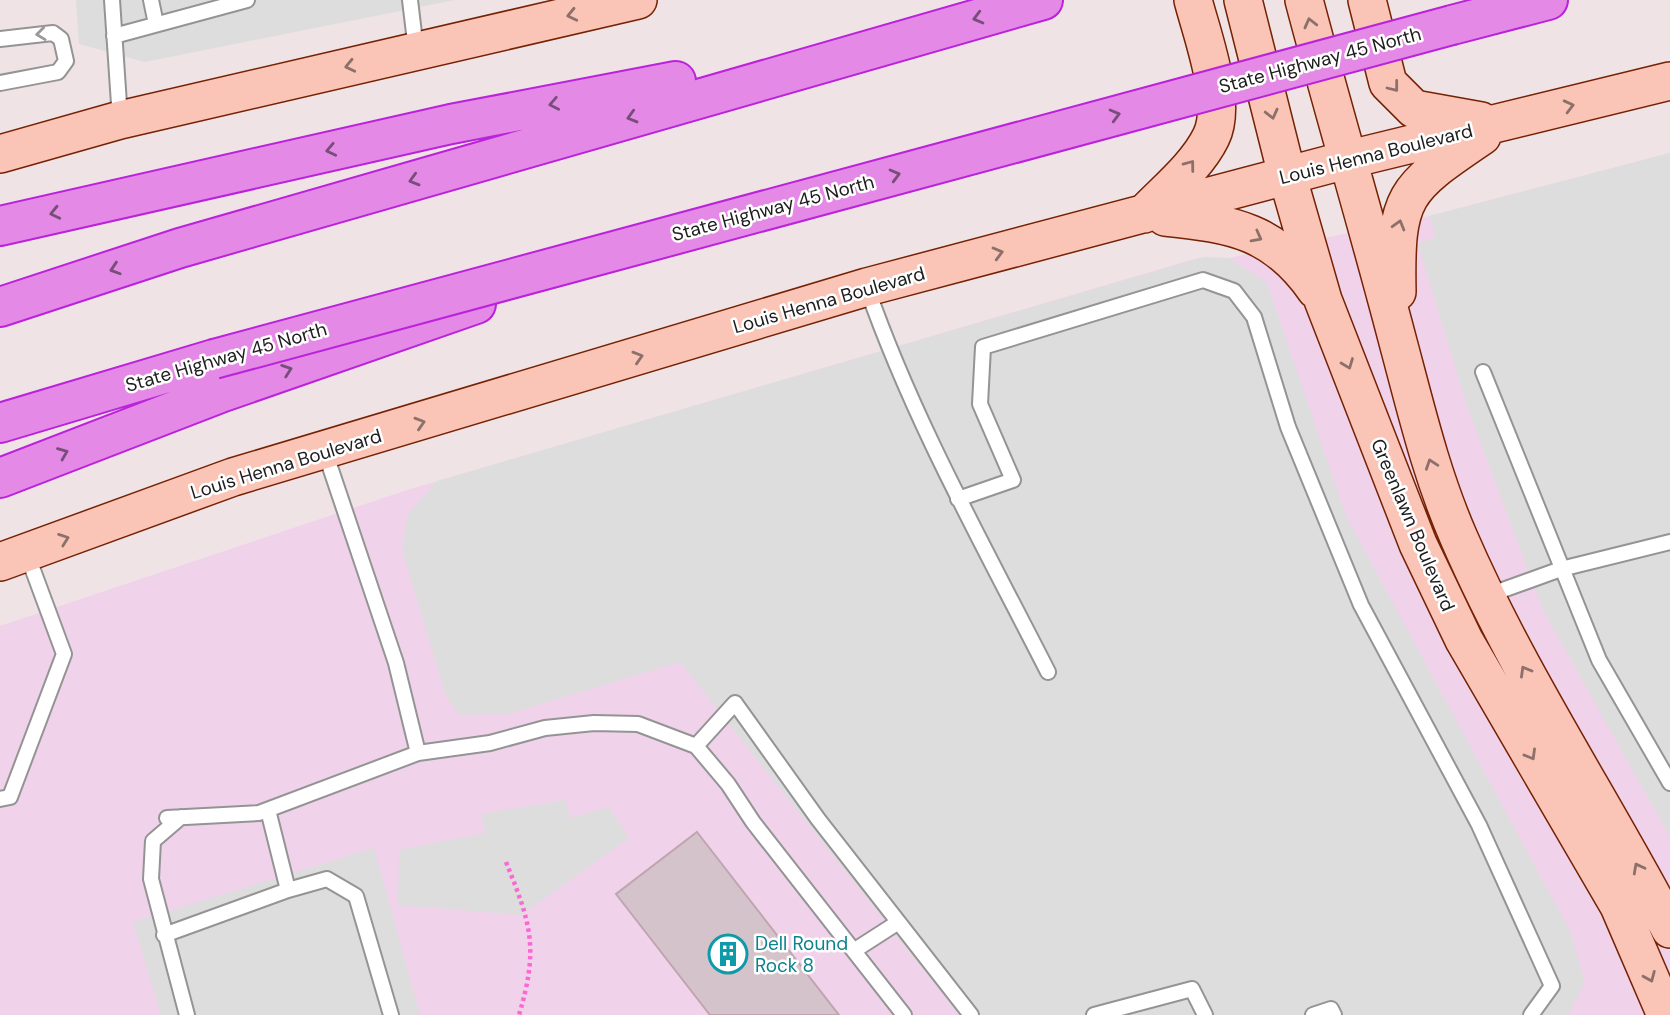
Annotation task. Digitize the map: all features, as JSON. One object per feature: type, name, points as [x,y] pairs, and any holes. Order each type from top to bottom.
[{"type":"highway","points":[[0,307],[180,248],[909,36],[1044,0]]},
{"type":"highway","name":"State Highway 45 North","points":[[0,423],[219,376],[689,230],[1548,0]]},
{"type":"highway","points":[[0,226],[452,124],[909,36]]},
{"type":"highway","points":[[0,478],[219,376]]},
{"type":"main road","points":[[0,154],[120,120],[638,0]]},
{"type":"main road","points":[[1143,214],[1183,174],[1212,136],[1218,102],[1193,0]]},
{"type":"main road","name":"Greenlawn Boulevard","points":[[1243,0],[1287,175],[1323,300],[1418,544],[1464,640],[1619,906],[1666,1015]]},
{"type":"main road","name":"Greenlawn Boulevard","points":[[1304,0],[1398,342],[1417,422],[1435,477],[1485,596],[1670,929]]},
{"type":"main road","points":[[1367,0],[1388,83],[1414,109],[1451,118],[1503,122]]},
{"type":"main road","name":"Louis Henna Boulevard","points":[[13,558],[233,477],[324,452],[867,287],[1287,175],[1670,81]]},
{"type":"main road","points":[[1398,342],[1396,237],[1408,196],[1425,174],[1503,122]]},
{"type":"main road","points":[[1143,214],[1223,223],[1257,235],[1305,274],[1323,300]]},
{"type":"main road","points":[[1418,544],[1449,585],[1469,596],[1485,596]]},
{"type":"lane","points":[[112,0],[120,120]]},
{"type":"lane","points":[[151,0],[156,24]]},
{"type":"lane","points":[[114,36],[247,0]]},
{"type":"lane","points":[[410,0],[416,50]]},
{"type":"lane","points":[[0,39],[53,33],[61,39],[66,61],[58,72],[0,83]]},
{"type":"lane","points":[[958,499],[1013,480],[980,404],[984,347],[1203,280],[1234,291],[1254,317],[1284,417],[1361,605],[1479,825],[1552,986],[1531,1015]]},
{"type":"lane","points":[[867,287],[887,346],[958,499],[1048,672]]},
{"type":"lane","points":[[1483,372],[1599,660],[1670,783]]},
{"type":"lane","points":[[324,452],[396,663],[418,753]]},
{"type":"lane","points":[[1485,596],[1561,569],[1670,542]]},
{"type":"lane","points":[[0,799],[10,797],[64,654],[13,558]]},
{"type":"lane","points":[[696,746],[734,703],[897,923],[971,1015]]},
{"type":"lane","points":[[187,1015],[151,879],[153,841],[174,817],[268,810],[418,753],[491,743],[544,728],[594,723],[638,724],[696,746],[729,784],[752,822],[904,1015]]},
{"type":"lane","points":[[268,810],[288,890]]},
{"type":"lane","points":[[164,935],[288,890],[327,879],[356,896],[391,1015]]},
{"type":"lane","points":[[855,950],[897,923]]},
{"type":"lane","points":[[1094,1015],[1192,989],[1205,1015]]},
{"type":"lane","points":[[1313,1015],[1331,1009],[1334,1015]]},
{"type":"path","points":[[506,862],[528,917],[529,928],[530,978],[519,1015]]},
{"type":"shaded area","points":[[76,0],[455,0],[145,62],[79,44]]},
{"type":"shaded area","points":[[1670,153],[1670,1015],[0,1015],[0,626],[404,491],[1198,258],[1229,258],[1429,216]]},
{"type":"shaded area","points":[[1670,153],[1670,837],[1543,610],[1468,409],[1418,244],[1436,237],[1429,216]]},
{"type":"shaded area","points":[[1204,257],[1229,258],[1267,283],[1346,516],[1570,931],[1585,982],[1568,1015],[959,1015],[680,662],[508,714],[459,715],[446,696],[402,550],[408,514],[437,481]]},
{"type":"shaded area","points":[[565,800],[571,818],[609,807],[629,838],[521,915],[398,905],[399,850],[485,833],[481,814]]},
{"type":"shaded area","points":[[374,848],[420,1015],[161,1015],[133,922]]},
{"type":"building","name":"Dell Round Rock 8","points":[[697,832],[839,1015],[710,1015],[616,894]]},
{"type":"place","name":"Dell Round Rock 8","points":[[728,954]]}]
